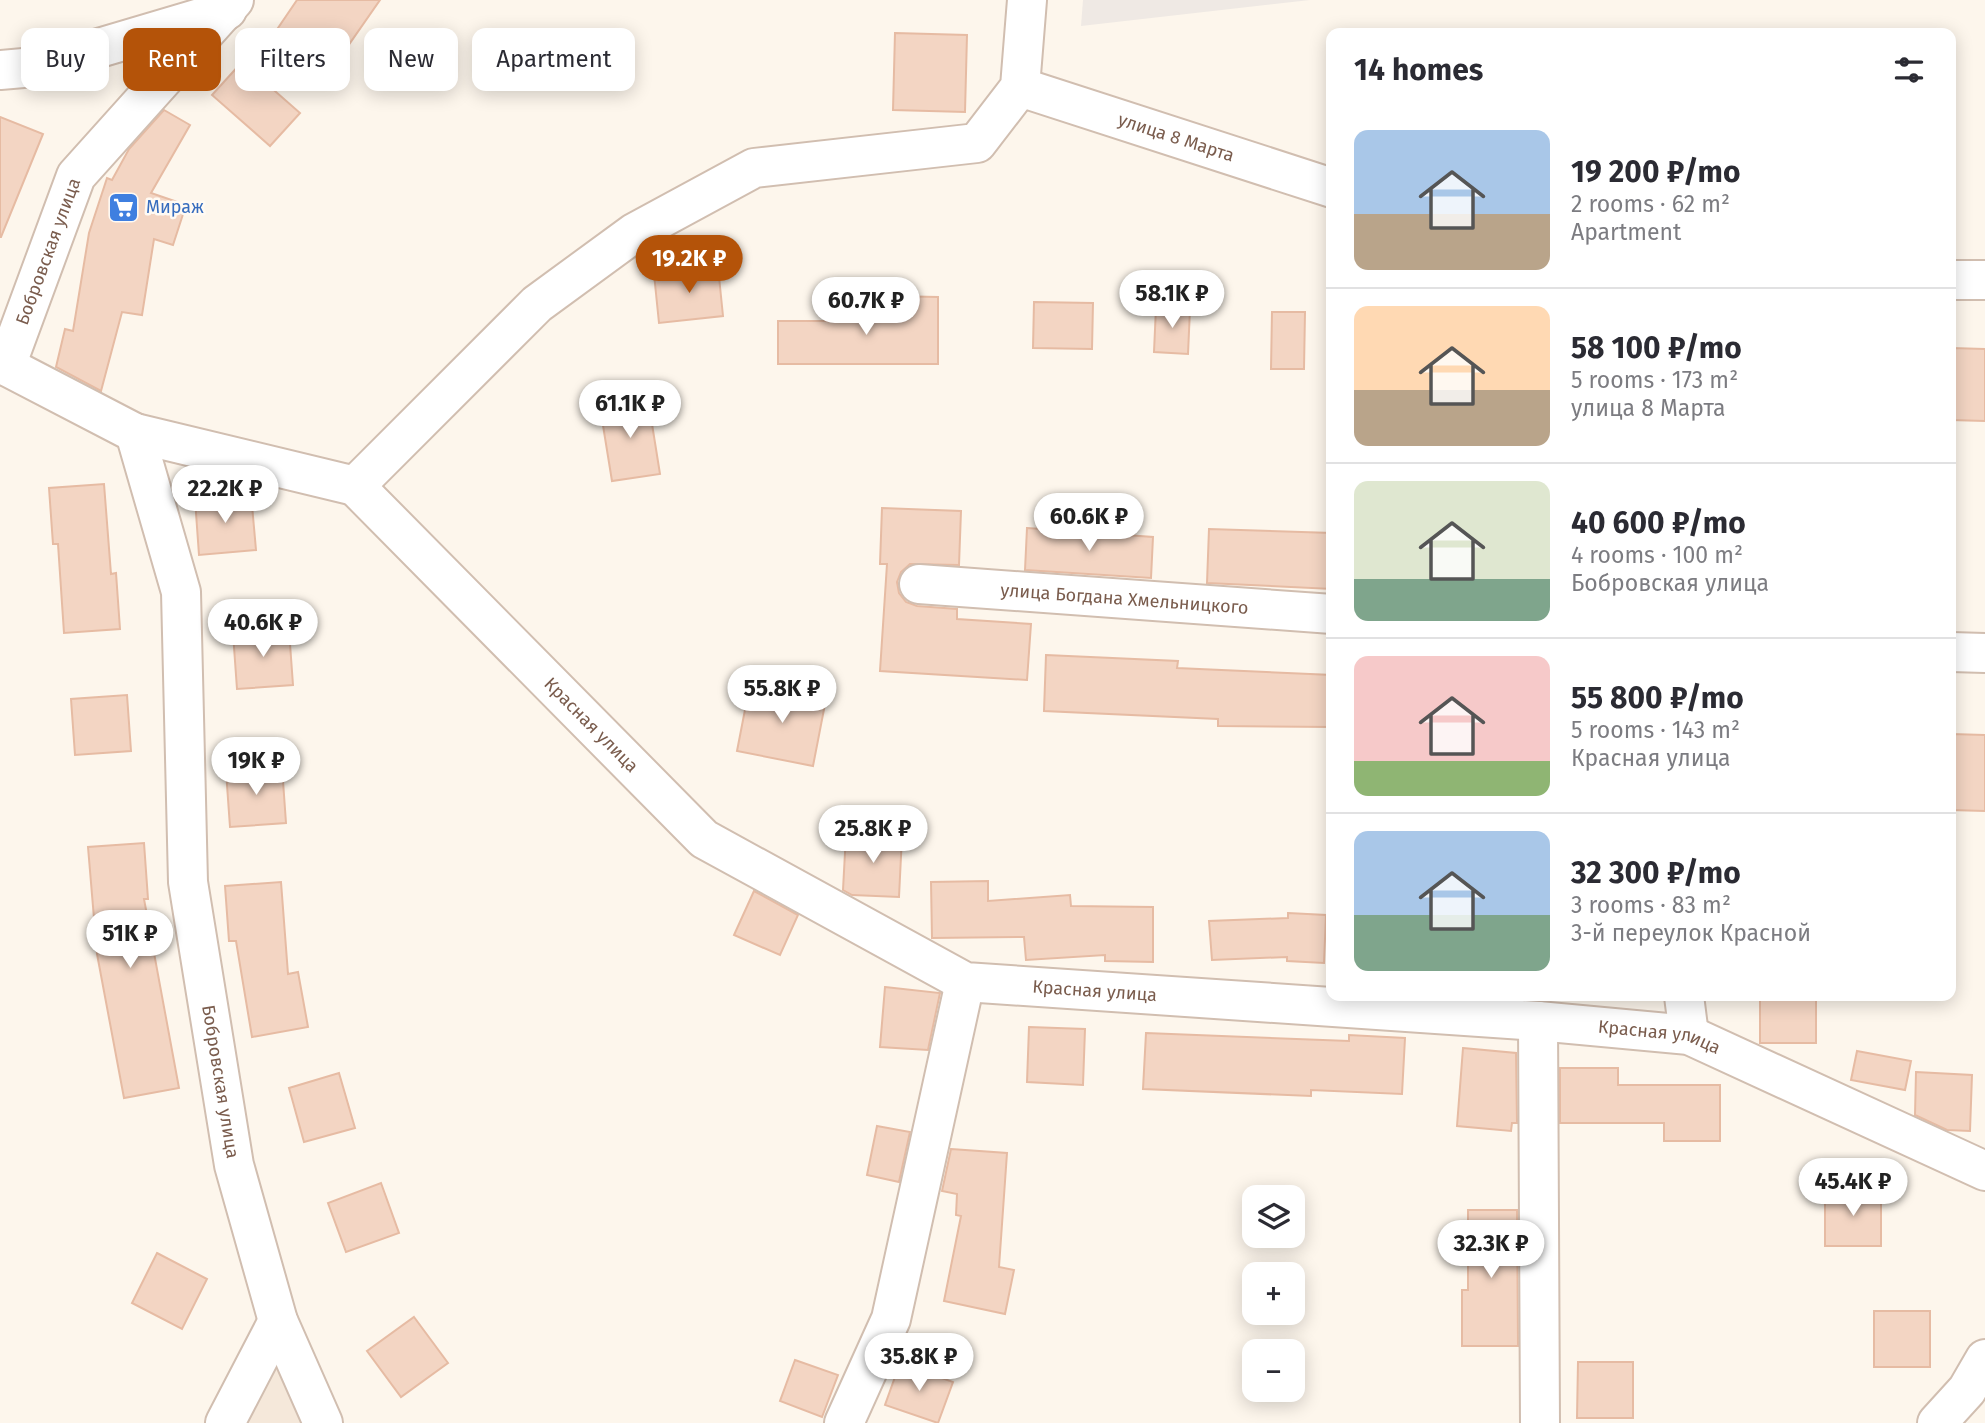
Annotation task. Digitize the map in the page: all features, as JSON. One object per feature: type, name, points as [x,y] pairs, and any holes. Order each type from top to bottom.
[{"type":"street","points":[[135,433],[355,486],[537,304],[634,233],[754,168],[977,143],[1020,87],[1027,0]]},
{"type":"street","points":[[0,70],[35,67],[231,5]]},
{"type":"street","name":"Бобровская улица","points":[[231,5],[76,176],[3,361],[135,433],[181,592],[188,882],[234,1166],[278,1321],[323,1423]]},
{"type":"street","name":"улица 8 Марта","points":[[1020,87],[1326,186]]},
{"type":"street","points":[[1956,280],[1985,280]]},
{"type":"street","name":"Красная улица","points":[[355,486],[704,839],[965,982],[1538,1021],[1689,1035],[1985,1171]]},
{"type":"street","name":"улица Богдана Хмельницкого","points":[[919,584],[1326,614]]},
{"type":"street","points":[[1956,652],[1985,653]]},
{"type":"street","points":[[844,1423],[891,1319],[965,982]]},
{"type":"street","points":[[1685,1001],[1689,1035]]},
{"type":"street","points":[[1538,1021],[1540,1423]]},
{"type":"street","points":[[225,1423],[278,1321]]},
{"type":"street","points":[[1937,1423],[1967,1390],[1985,1359]]},
{"type":"shaded area","points":[[1083,0],[1310,0],[1081,26]]},
{"type":"shaded area","points":[[278,1345],[310,1423],[238,1423]]},
{"type":"building","points":[[297,0],[380,0],[350,43],[350,28],[278,28]]},
{"type":"building","points":[[895,33],[967,35],[965,112],[893,110]]},
{"type":"building","points":[[235,70],[235,91],[275,91],[300,113],[270,146],[212,95],[216,91],[221,91],[221,85]]},
{"type":"building","points":[[164,110],[190,125],[151,193],[186,205],[173,245],[154,239],[142,315],[122,312],[101,391],[56,367],[65,329],[73,331],[89,233],[107,178],[112,180],[129,149]]},
{"type":"building","points":[[0,117],[43,134],[1,237],[0,237]]},
{"type":"building","points":[[718,267],[723,316],[659,323],[654,274]]},
{"type":"building","points":[[888,296],[938,297],[938,364],[778,364],[778,321],[888,321]]},
{"type":"building","points":[[1034,302],[1093,303],[1092,349],[1033,348]]},
{"type":"building","points":[[1156,307],[1190,309],[1188,354],[1154,352]]},
{"type":"building","points":[[1272,312],[1305,312],[1304,369],[1271,369]]},
{"type":"building","points":[[1956,348],[1985,349],[1985,421],[1956,420]]},
{"type":"building","points":[[648,399],[660,474],[612,481],[600,407]]},
{"type":"building","points":[[104,484],[111,574],[116,573],[120,629],[64,633],[58,544],[53,544],[49,488]]},
{"type":"building","points":[[251,494],[256,550],[199,555],[195,499]]},
{"type":"building","points":[[882,508],[961,511],[959,565],[910,564],[901,572],[897,582],[899,593],[906,602],[917,606],[957,609],[957,619],[1031,624],[1027,680],[880,671],[887,564],[880,564]]},
{"type":"building","points":[[1027,528],[1153,537],[1151,578],[1025,570]]},
{"type":"building","points":[[1209,529],[1326,533],[1326,589],[1207,583]]},
{"type":"building","points":[[289,630],[293,685],[237,689],[233,633]]},
{"type":"building","points":[[1046,655],[1178,661],[1177,668],[1326,675],[1326,727],[1218,726],[1218,719],[1044,711]]},
{"type":"building","points":[[750,684],[826,699],[813,766],[737,751]]},
{"type":"building","points":[[127,695],[131,751],[75,755],[71,699]]},
{"type":"building","points":[[1956,734],[1985,735],[1985,811],[1956,810]]},
{"type":"building","points":[[282,767],[286,823],[230,827],[226,771]]},
{"type":"building","points":[[846,834],[902,836],[899,897],[852,895],[843,890]]},
{"type":"building","points":[[144,843],[148,899],[144,899],[179,1088],[124,1098],[97,954],[88,847]]},
{"type":"building","points":[[988,881],[988,901],[1070,895],[1071,906],[1153,907],[1153,962],[1105,961],[1105,955],[1026,960],[1024,937],[932,938],[931,882]]},
{"type":"building","points":[[281,882],[288,974],[298,972],[308,1027],[252,1037],[236,941],[229,941],[225,886]]},
{"type":"building","points":[[754,891],[798,915],[780,955],[734,935]]},
{"type":"building","points":[[1288,913],[1326,915],[1324,963],[1287,961],[1287,957],[1212,960],[1209,921],[1288,918]]},
{"type":"building","points":[[885,987],[940,993],[928,1050],[880,1047]]},
{"type":"building","points":[[1760,1001],[1816,1001],[1816,1043],[1760,1043]]},
{"type":"building","points":[[1029,1027],[1085,1029],[1083,1085],[1027,1082]]},
{"type":"building","points":[[1146,1033],[1349,1041],[1349,1035],[1405,1038],[1402,1094],[1311,1090],[1311,1096],[1143,1089]]},
{"type":"building","points":[[1463,1048],[1516,1053],[1517,1123],[1512,1123],[1511,1131],[1457,1126]]},
{"type":"building","points":[[1857,1051],[1911,1061],[1905,1090],[1851,1080]]},
{"type":"building","points":[[1560,1068],[1618,1068],[1618,1085],[1720,1085],[1720,1141],[1664,1141],[1664,1123],[1560,1123]]},
{"type":"building","points":[[1916,1072],[1972,1075],[1970,1131],[1947,1130],[1915,1115]]},
{"type":"building","points":[[339,1073],[355,1128],[304,1142],[289,1088]]},
{"type":"building","points":[[877,1126],[910,1132],[899,1182],[867,1175]]},
{"type":"building","points":[[951,1149],[1007,1153],[999,1267],[1014,1270],[1005,1314],[944,1301],[961,1216],[956,1215],[957,1194],[942,1191]]},
{"type":"building","points":[[381,1183],[399,1233],[346,1252],[328,1203]]},
{"type":"building","points":[[1825,1190],[1881,1190],[1881,1246],[1825,1246]]},
{"type":"building","points":[[1468,1210],[1517,1210],[1518,1346],[1462,1346],[1462,1290],[1468,1290]]},
{"type":"building","points":[[157,1253],[207,1279],[182,1329],[132,1303]]},
{"type":"building","points":[[1874,1311],[1930,1311],[1930,1367],[1874,1367]]},
{"type":"building","points":[[414,1317],[448,1363],[401,1397],[367,1351]]},
{"type":"building","points":[[795,1360],[838,1375],[822,1417],[780,1401]]},
{"type":"building","points":[[1578,1362],[1633,1362],[1633,1418],[1577,1418]]},
{"type":"building","points":[[900,1363],[953,1382],[938,1423],[885,1405]]},
{"type":"place","name":"Мираж","points":[[123,207]]}]
